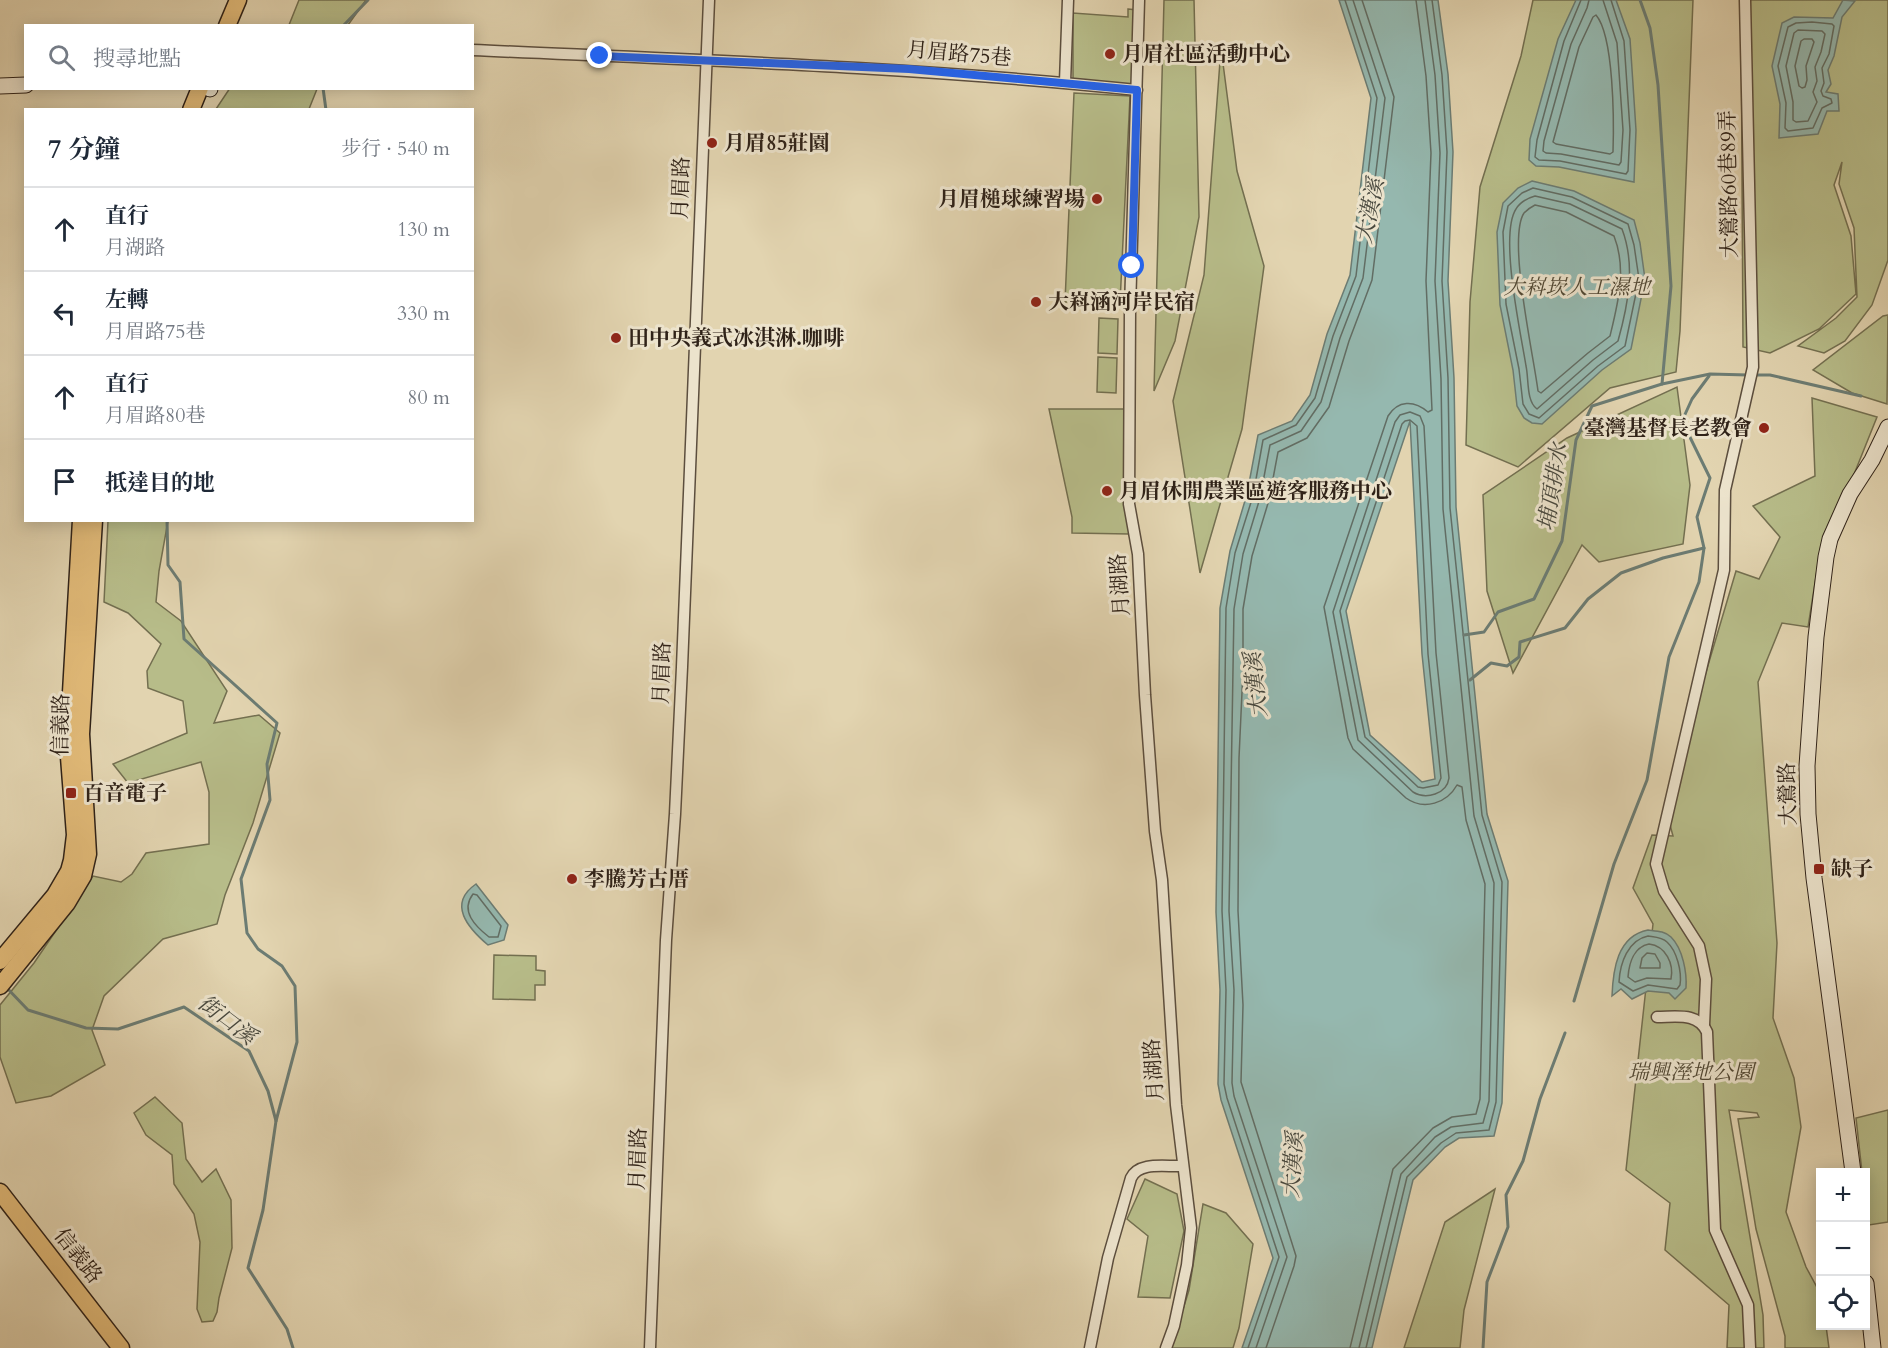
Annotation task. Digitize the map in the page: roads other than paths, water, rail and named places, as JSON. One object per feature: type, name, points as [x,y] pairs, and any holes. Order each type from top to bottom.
[{"type":"main road","points":[[228,24],[238,0]]},
{"type":"main road","points":[[238,24],[248,0]]},
{"type":"main road","points":[[192,108],[199,90]]},
{"type":"main road","points":[[202,108],[210,90]]},
{"type":"main road","name":"信義路","points":[[0,961],[55,895],[69,872],[72,860],[75,835],[81,522]]},
{"type":"main road","name":"信義路","points":[[4,982],[67,903],[83,876],[88,854],[75,747],[94,522]]},
{"type":"main road","name":"信義路","points":[[0,1192],[121,1348]]},
{"type":"main road","name":"信義路","points":[[0,1205],[111,1348]]},
{"type":"street","name":"月眉路","points":[[650,1348],[666,940],[682,678],[709,0]]},
{"type":"street","points":[[1065,82],[1068,0]]},
{"type":"street","name":"月湖路","points":[[1139,0],[1130,310],[1129,504],[1138,554],[1146,707],[1155,831],[1162,880],[1176,1105],[1191,1228],[1188,1256],[1174,1326],[1166,1348]]},
{"type":"street","name":"大鶯路60巷89弄","points":[[1745,0],[1753,367],[1725,490],[1724,570],[1656,864],[1664,891],[1699,946],[1706,979],[1704,1025],[1707,1032],[1715,1230],[1748,1305],[1750,1348]]},
{"type":"street","name":"月眉路75巷","points":[[474,50],[909,69],[1137,90]]},
{"type":"street","points":[[0,86],[24,85]]},
{"type":"street","name":"大鶯路","points":[[1852,1168],[1814,878],[1808,814],[1807,766],[1816,637],[1830,539],[1850,494],[1877,451],[1888,427]]},
{"type":"street","points":[[1657,1017],[1689,1017],[1697,1019],[1704,1025]]},
{"type":"street","points":[[1090,1348],[1108,1258],[1135,1170],[1141,1167],[1182,1166]]},
{"type":"street","points":[[1870,1320],[1873,1348]]},
{"type":"water","name":"大漢溪","points":[[1339,0],[1438,0],[1448,74],[1453,152],[1448,281],[1454,378],[1456,507],[1487,814],[1508,881],[1502,1103],[1494,1136],[1459,1138],[1445,1147],[1413,1180],[1372,1348],[1242,1348],[1273,1258],[1221,1100],[1218,1084],[1220,990],[1216,912],[1220,608],[1230,551],[1247,494],[1258,435],[1292,421],[1310,395],[1327,334],[1350,275],[1371,98]],"holes":[[[1410,421],[1422,654],[1435,779],[1422,782],[1370,735],[1346,611]]]},
{"type":"water","points":[[1576,0],[1616,0],[1630,39],[1636,130],[1634,182],[1559,167],[1536,166],[1529,160],[1530,139],[1558,39]]},
{"type":"water","points":[[1843,0],[1855,1],[1842,17],[1834,56],[1828,70],[1831,84],[1826,92],[1838,94],[1839,111],[1827,111],[1818,134],[1779,138],[1780,104],[1772,66],[1782,23],[1794,17],[1833,18]]},
{"type":"water","points":[[1532,181],[1574,191],[1634,220],[1645,279],[1631,349],[1602,370],[1542,424],[1532,423],[1524,418],[1517,406],[1513,370],[1500,305],[1497,232],[1503,203],[1518,188]]},
{"type":"water","points":[[476,884],[508,925],[504,940],[488,945],[468,924],[464,916],[463,900],[467,892]]},
{"type":"water","points":[[1648,930],[1666,934],[1679,948],[1686,975],[1686,988],[1675,999],[1669,993],[1648,991],[1632,999],[1621,989],[1612,996],[1616,965],[1623,947],[1629,939]]},
{"type":"waterway","points":[[345,24],[368,0]]},
{"type":"waterway","points":[[1640,0],[1650,28],[1658,85],[1671,286],[1662,384]]},
{"type":"waterway","points":[[323,90],[326,108]]},
{"type":"waterway","name":"埔頂排水","points":[[1464,635],[1484,632],[1498,612],[1534,599],[1562,541],[1576,440],[1592,406],[1662,384],[1710,374],[1748,375]]},
{"type":"waterway","name":"埔頂排水","points":[[1754,375],[1770,375],[1861,396]]},
{"type":"waterway","points":[[1574,1001],[1614,864],[1647,780],[1669,657],[1699,582],[1704,548],[1697,517],[1710,478],[1682,421],[1692,399],[1709,376]]},
{"type":"waterway","points":[[167,522],[168,565],[180,582],[184,639],[277,723],[267,764],[270,800],[241,879],[247,933],[258,949],[282,966],[295,986],[297,1042],[276,1121]]},
{"type":"waterway","points":[[1470,680],[1491,663],[1507,666],[1519,657],[1520,642],[1565,628],[1588,599],[1621,573],[1663,558],[1704,548]]},
{"type":"waterway","name":"街口溪","points":[[6,987],[28,1010],[86,1028],[118,1029],[184,1007],[249,1051],[268,1091],[276,1121],[263,1210],[248,1268],[287,1329],[293,1348]]},
{"type":"waterway","points":[[1483,1348],[1487,1282],[1508,1227],[1506,1195],[1523,1161],[1540,1099],[1565,1033]]},
{"type":"place","name":"月眉社區活動中心","points":[[1110,54]]},
{"type":"place","name":"月眉85莊園","points":[[712,143]]},
{"type":"place","name":"月眉槌球練習場","points":[[1097,199]]},
{"type":"place","name":"大嵙涵河岸民宿","points":[[1036,302]]},
{"type":"place","name":"田中央義式冰淇淋.咖啡","points":[[616,338]]},
{"type":"place","name":"臺灣基督長老教會","points":[[1764,428]]},
{"type":"place","name":"月眉休閒農業區遊客服務中心","points":[[1107,491]]},
{"type":"place","name":"百音電子","points":[[71,793]]},
{"type":"place","name":"缺子","points":[[1819,869]]},
{"type":"place","name":"李騰芳古厝","points":[[572,879]]},
{"type":"park label","name":"大嵙崁人工濕地","points":[[1577,287]]},
{"type":"park label","name":"瑞興溼地公園","points":[[1691,1072]]}]
